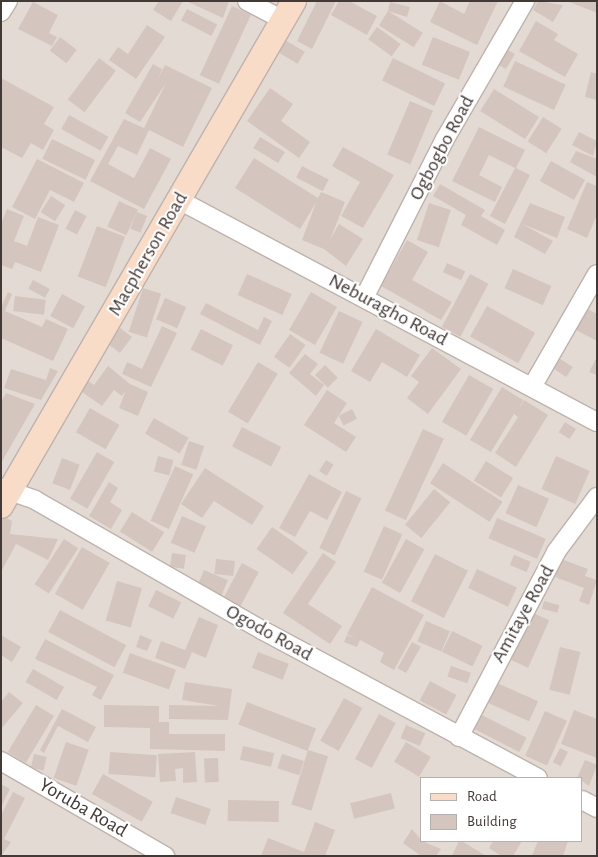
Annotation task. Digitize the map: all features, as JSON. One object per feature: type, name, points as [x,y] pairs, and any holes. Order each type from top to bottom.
[{"type":"street","points":[[1,12],[8,1]]},
{"type":"street","points":[[247,1],[288,10]]},
{"type":"street","name":"Ogbogbo Road","points":[[364,298],[445,139],[525,1]]},
{"type":"street","name":"Macpherson Road","points":[[4,495],[179,200],[288,10]]},
{"type":"street","name":"Neburagho Road","points":[[179,200],[597,422]]},
{"type":"street","points":[[532,386],[597,274]]},
{"type":"street","name":"Ogodo Road","points":[[4,495],[35,500],[459,737],[536,777]]},
{"type":"street","name":"Amitaye Road","points":[[459,737],[556,552],[597,496]]},
{"type":"street","name":"Yoruba Road","points":[[1,761],[165,856]]},
{"type":"street","points":[[583,801],[597,808]]},
{"type":"shaded area","points":[[1,1],[597,1],[597,856],[1,856]]},
{"type":"building","points":[[159,1],[183,1],[171,21],[153,10]]},
{"type":"building","points":[[186,1],[229,1],[223,18]]},
{"type":"building","points":[[317,1],[336,1],[312,49],[297,41]]},
{"type":"building","points":[[339,1],[349,1],[377,16],[367,35],[331,15]]},
{"type":"building","points":[[440,1],[464,14],[470,1],[498,1],[477,45],[430,22]]},
{"type":"building","points":[[538,1],[563,5],[553,22],[533,10]]},
{"type":"building","points":[[567,1],[597,1],[597,13]]},
{"type":"building","points":[[33,2],[58,15],[49,33],[57,37],[52,46],[18,29]]},
{"type":"building","points":[[390,2],[410,7],[407,17],[388,11]]},
{"type":"building","points":[[232,6],[251,15],[219,84],[200,75]]},
{"type":"building","points":[[187,9],[217,24],[211,36],[181,21]]},
{"type":"building","points":[[388,11],[423,33],[414,47],[379,25]]},
{"type":"building","points":[[536,21],[558,34],[554,40],[578,54],[565,77],[519,51]]},
{"type":"building","points":[[147,25],[165,37],[136,79],[109,60],[118,47],[128,54]]},
{"type":"building","points":[[377,27],[400,44],[392,56],[368,39]]},
{"type":"building","points":[[60,37],[77,50],[67,63],[50,51]]},
{"type":"building","points":[[433,37],[470,52],[459,80],[422,65]]},
{"type":"building","points":[[285,40],[305,52],[298,64],[278,52]]},
{"type":"building","points":[[506,49],[515,54],[506,69],[498,65]]},
{"type":"building","points":[[99,58],[116,71],[84,112],[68,100]]},
{"type":"building","points":[[393,58],[445,83],[434,106],[382,80]]},
{"type":"building","points":[[515,61],[566,85],[554,110],[503,86]]},
{"type":"building","points":[[153,64],[162,69],[158,79],[165,65],[212,88],[183,147],[149,130],[137,155],[118,146],[108,164],[134,178],[150,148],[171,159],[144,209],[90,181],[124,119],[144,128],[166,83],[140,122],[125,113]]},
{"type":"building","points":[[591,72],[597,74],[597,100],[585,97]]},
{"type":"building","points":[[1,78],[54,107],[44,124],[54,130],[43,150],[31,143],[22,158],[1,147]]},
{"type":"building","points":[[270,88],[293,104],[281,121],[310,142],[299,158],[247,121]]},
{"type":"building","points":[[494,89],[539,117],[525,139],[480,111]]},
{"type":"building","points":[[410,101],[433,111],[410,164],[387,154]]},
{"type":"building","points":[[69,115],[108,137],[101,151],[61,129]]},
{"type":"building","points":[[543,117],[562,129],[546,153],[528,142]]},
{"type":"building","points":[[479,127],[525,150],[516,168],[530,175],[505,224],[490,216],[515,168],[489,155],[479,175],[502,187],[495,202],[452,181]]},
{"type":"building","points":[[579,132],[597,141],[593,156],[572,145]]},
{"type":"building","points":[[260,137],[285,152],[278,163],[253,148]]},
{"type":"building","points":[[52,139],[95,160],[85,180],[42,159]]},
{"type":"building","points":[[343,147],[394,175],[363,228],[341,216],[360,182],[332,166]]},
{"type":"building","points":[[576,151],[597,159],[597,177],[570,162]]},
{"type":"building","points":[[254,158],[318,198],[321,192],[345,202],[330,240],[339,224],[363,239],[346,266],[324,249],[302,240],[316,203],[300,229],[235,188]]},
{"type":"building","points":[[37,159],[84,183],[74,202],[50,190],[35,219],[12,207]]},
{"type":"building","points":[[551,161],[585,180],[574,200],[540,181]]},
{"type":"building","points":[[302,166],[329,180],[323,191],[296,178]]},
{"type":"building","points":[[587,182],[597,186],[597,215],[587,238],[567,229]]},
{"type":"building","points":[[440,184],[485,210],[481,216],[505,230],[497,245],[461,225],[466,215],[433,196]]},
{"type":"building","points":[[51,196],[65,205],[55,221],[41,212]]},
{"type":"building","points":[[119,201],[138,210],[126,235],[107,226]]},
{"type":"building","points":[[429,203],[451,210],[439,247],[417,240]]},
{"type":"building","points":[[530,203],[565,217],[557,238],[522,224],[553,241],[545,254],[514,237]]},
{"type":"building","points":[[7,209],[24,216],[14,241],[27,246],[38,217],[59,225],[41,272],[15,262],[12,269],[1,265],[1,224]]},
{"type":"building","points":[[75,210],[87,216],[77,235],[65,229]]},
{"type":"building","points":[[137,212],[147,216],[140,233],[130,229]]},
{"type":"building","points":[[97,226],[125,237],[106,287],[78,276]]},
{"type":"building","points":[[407,240],[428,252],[412,280],[452,302],[441,320],[381,286]]},
{"type":"building","points":[[447,263],[465,271],[461,280],[443,272]]},
{"type":"building","points":[[513,269],[551,286],[543,305],[504,288]]},
{"type":"building","points":[[247,274],[292,294],[282,315],[238,295]]},
{"type":"building","points":[[470,274],[489,284],[460,337],[442,327]]},
{"type":"building","points":[[33,280],[50,289],[45,298],[28,289]]},
{"type":"building","points":[[143,288],[161,294],[147,338],[129,332]]},
{"type":"building","points":[[8,292],[12,294],[5,311],[42,327],[46,319],[68,329],[53,361],[1,338],[1,307]]},
{"type":"building","points":[[311,292],[337,307],[315,345],[289,330]]},
{"type":"building","points":[[62,294],[85,306],[73,328],[50,316]]},
{"type":"building","points":[[15,296],[46,300],[44,315],[13,311]]},
{"type":"building","points":[[165,298],[186,307],[177,328],[156,319]]},
{"type":"building","points":[[206,303],[258,330],[264,317],[272,321],[260,345],[200,314]]},
{"type":"building","points":[[487,306],[535,333],[518,363],[470,337]]},
{"type":"building","points":[[588,309],[597,314],[597,341],[576,330]]},
{"type":"building","points":[[339,311],[363,322],[343,364],[320,353]]},
{"type":"building","points":[[162,326],[177,333],[151,387],[122,374],[127,362],[142,369]]},
{"type":"building","points":[[120,328],[132,337],[120,353],[108,344]]},
{"type":"building","points":[[201,329],[233,345],[223,366],[191,349]]},
{"type":"building","points":[[376,329],[420,355],[407,377],[382,362],[370,382],[351,371]]},
{"type":"building","points":[[290,334],[306,345],[290,368],[274,357]]},
{"type":"building","points":[[432,348],[461,369],[428,414],[407,398],[419,382],[411,376]]},
{"type":"building","points":[[305,354],[318,364],[310,374],[324,385],[316,396],[289,373]]},
{"type":"building","points":[[556,356],[573,367],[566,377],[549,366]]},
{"type":"building","points":[[597,357],[597,375],[589,372]]},
{"type":"building","points":[[258,362],[278,374],[248,424],[228,412]]},
{"type":"building","points":[[325,365],[338,378],[328,388],[315,375]]},
{"type":"building","points":[[108,366],[130,384],[148,392],[138,416],[119,408],[126,390],[122,396],[114,390],[102,406],[78,389],[85,379],[94,385]]},
{"type":"building","points":[[50,368],[58,371],[41,400],[4,388],[11,369],[46,380]]},
{"type":"building","points":[[469,375],[493,389],[466,436],[442,422]]},
{"type":"building","points":[[502,387],[523,400],[519,408],[524,400],[548,415],[516,467],[495,453],[518,417],[514,414],[491,452],[470,440]]},
{"type":"building","points":[[327,390],[347,403],[334,423],[356,437],[346,452],[304,425]]},
{"type":"building","points":[[6,393],[35,404],[1,463],[1,402]]},
{"type":"building","points":[[90,408],[119,425],[105,449],[76,432]]},
{"type":"building","points":[[352,409],[357,419],[344,426],[339,416]]},
{"type":"building","points":[[154,418],[189,438],[180,454],[145,434]]},
{"type":"building","points":[[565,422],[576,429],[570,439],[559,432]]},
{"type":"building","points":[[242,427],[281,447],[271,467],[232,447]]},
{"type":"building","points":[[423,429],[444,439],[406,520],[385,511]]},
{"type":"building","points":[[189,441],[204,446],[196,470],[181,465]]},
{"type":"building","points":[[97,452],[114,462],[87,509],[70,499]]},
{"type":"building","points":[[158,456],[173,460],[169,476],[154,471]]},
{"type":"building","points":[[556,456],[590,471],[575,504],[541,489]]},
{"type":"building","points":[[62,458],[80,465],[70,490],[52,483]]},
{"type":"building","points":[[326,460],[334,465],[327,476],[319,471]]},
{"type":"building","points":[[486,461],[513,478],[501,497],[474,481]]},
{"type":"building","points":[[443,463],[503,502],[489,522],[430,483]]},
{"type":"building","points":[[175,466],[193,474],[169,529],[151,521]]},
{"type":"building","points":[[205,468],[264,506],[252,525],[214,501],[202,518],[181,504]]},
{"type":"building","points":[[309,474],[342,492],[327,520],[310,511],[295,537],[279,528]]},
{"type":"building","points":[[109,482],[118,488],[110,502],[122,510],[111,529],[89,516]]},
{"type":"building","points":[[518,485],[549,499],[536,527],[505,513]]},
{"type":"building","points":[[434,489],[450,502],[421,538],[405,525]]},
{"type":"building","points":[[346,491],[361,498],[335,555],[319,548]]},
{"type":"building","points":[[132,512],[164,532],[152,552],[120,532]]},
{"type":"building","points":[[1,515],[12,521],[10,534],[58,539],[48,560],[16,544],[1,572]]},
{"type":"building","points":[[182,516],[206,526],[195,553],[171,543]]},
{"type":"building","points":[[497,518],[546,539],[537,559],[488,538]]},
{"type":"building","points":[[384,526],[402,534],[382,580],[364,572]]},
{"type":"building","points":[[272,527],[308,552],[293,574],[257,549]]},
{"type":"building","points":[[64,539],[78,548],[49,594],[35,584]]},
{"type":"building","points":[[406,539],[424,549],[400,593],[382,583]]},
{"type":"building","points":[[82,547],[110,563],[83,610],[55,594]]},
{"type":"building","points":[[172,553],[186,555],[184,569],[170,567]]},
{"type":"building","points":[[323,553],[336,562],[308,604],[342,626],[330,644],[283,613]]},
{"type":"building","points":[[435,554],[468,571],[444,618],[411,601]]},
{"type":"building","points":[[514,555],[531,562],[527,572],[510,565]]},
{"type":"building","points":[[216,559],[235,561],[233,576],[214,574]]},
{"type":"building","points":[[561,559],[588,569],[585,576],[597,580],[589,605],[579,601],[584,588],[555,577]]},
{"type":"building","points":[[242,563],[259,572],[240,606],[224,597]]},
{"type":"building","points":[[477,569],[517,588],[508,607],[468,588]]},
{"type":"building","points":[[204,570],[228,580],[221,596],[197,586]]},
{"type":"building","points":[[117,581],[142,588],[131,628],[106,620]]},
{"type":"building","points":[[372,587],[424,615],[394,670],[380,662],[384,653],[360,640],[357,647],[344,642],[347,635],[356,639],[347,634]]},
{"type":"building","points":[[156,590],[181,602],[173,618],[148,606]]},
{"type":"building","points":[[544,601],[559,605],[557,613],[542,609]]},
{"type":"building","points":[[60,610],[126,645],[114,667],[48,632]]},
{"type":"building","points":[[531,612],[549,620],[528,668],[510,660]]},
{"type":"building","points":[[199,617],[218,625],[206,658],[192,652],[185,669],[155,658],[161,641],[185,650]]},
{"type":"building","points":[[426,621],[450,631],[441,651],[417,641]]},
{"type":"building","points":[[452,631],[483,646],[472,667],[442,652]]},
{"type":"building","points":[[1,635],[21,647],[12,662],[1,655]]},
{"type":"building","points":[[140,635],[152,640],[147,651],[136,647]]},
{"type":"building","points":[[45,639],[114,675],[101,700],[92,695],[97,687],[35,659]]},
{"type":"building","points":[[412,642],[421,647],[406,673],[397,668]]},
{"type":"building","points":[[560,647],[580,652],[570,695],[549,690]]},
{"type":"building","points":[[258,652],[289,664],[283,680],[252,668]]},
{"type":"building","points":[[130,653],[176,670],[169,689],[123,673]]},
{"type":"building","points":[[451,666],[471,673],[467,683],[447,676]]},
{"type":"building","points":[[33,669],[64,687],[57,700],[26,682]]},
{"type":"building","points":[[486,678],[538,701],[529,721],[477,698]]},
{"type":"building","points":[[430,681],[456,695],[446,715],[420,700]]},
{"type":"building","points":[[185,682],[232,689],[228,720],[169,719],[169,705],[219,706],[182,700]]},
{"type":"building","points":[[9,692],[23,703],[1,729],[1,702]]},
{"type":"building","points":[[344,698],[362,708],[339,751],[320,741]]},
{"type":"building","points":[[247,702],[316,729],[307,751],[238,724]]},
{"type":"building","points":[[36,705],[54,716],[26,763],[8,752]]},
{"type":"building","points":[[104,705],[159,706],[159,722],[169,722],[169,734],[225,734],[225,751],[150,749],[150,728],[104,727]]},
{"type":"building","points":[[62,709],[96,727],[88,742],[58,726],[44,753],[40,750]]},
{"type":"building","points":[[574,710],[597,719],[597,758],[561,744]]},
{"type":"building","points":[[474,711],[527,738],[519,752],[467,725]]},
{"type":"building","points":[[545,711],[567,721],[547,766],[525,756]]},
{"type":"building","points":[[379,714],[396,723],[372,768],[355,759]]},
{"type":"building","points":[[406,725],[425,733],[420,746],[401,738]]},
{"type":"building","points":[[66,742],[89,750],[76,786],[54,778]]},
{"type":"building","points":[[406,742],[431,757],[419,777],[394,762]]},
{"type":"building","points":[[243,746],[274,753],[271,767],[240,760]]},
{"type":"building","points":[[560,748],[568,752],[561,766],[553,762]]},
{"type":"building","points":[[308,750],[328,756],[311,811],[291,805]]},
{"type":"building","points":[[110,752],[157,755],[155,777],[108,774]]},
{"type":"building","points":[[195,752],[197,782],[183,783],[183,768],[175,769],[176,781],[160,782],[158,754]]},
{"type":"building","points":[[34,754],[47,757],[44,771],[31,768]]},
{"type":"building","points":[[282,754],[304,761],[299,775],[277,768]]},
{"type":"building","points":[[204,758],[218,758],[219,782],[205,782]]},
{"type":"building","points":[[585,760],[597,765],[589,786],[583,782],[583,777],[577,777]]},
{"type":"building","points":[[103,774],[153,802],[142,822],[92,794]]},
{"type":"building","points":[[1,784],[10,789],[1,807]]},
{"type":"building","points":[[13,792],[25,798],[4,839],[11,842],[1,856],[1,815]]},
{"type":"building","points":[[391,793],[395,809],[354,819],[350,803]]},
{"type":"building","points":[[176,797],[211,809],[205,825],[170,813]]},
{"type":"building","points":[[228,800],[279,801],[279,822],[228,821]]},
{"type":"building","points":[[315,822],[335,830],[325,856],[261,856],[268,838],[304,852]]},
{"type":"building","points":[[412,829],[420,839],[420,842],[441,849],[436,856],[421,856],[403,843]]},
{"type":"building","points":[[459,842],[464,842],[486,856],[452,856]]},
{"type":"building","points":[[492,842],[521,842],[513,856],[501,856],[489,848]]},
{"type":"building","points":[[538,842],[568,842],[563,856],[532,856]]}]
